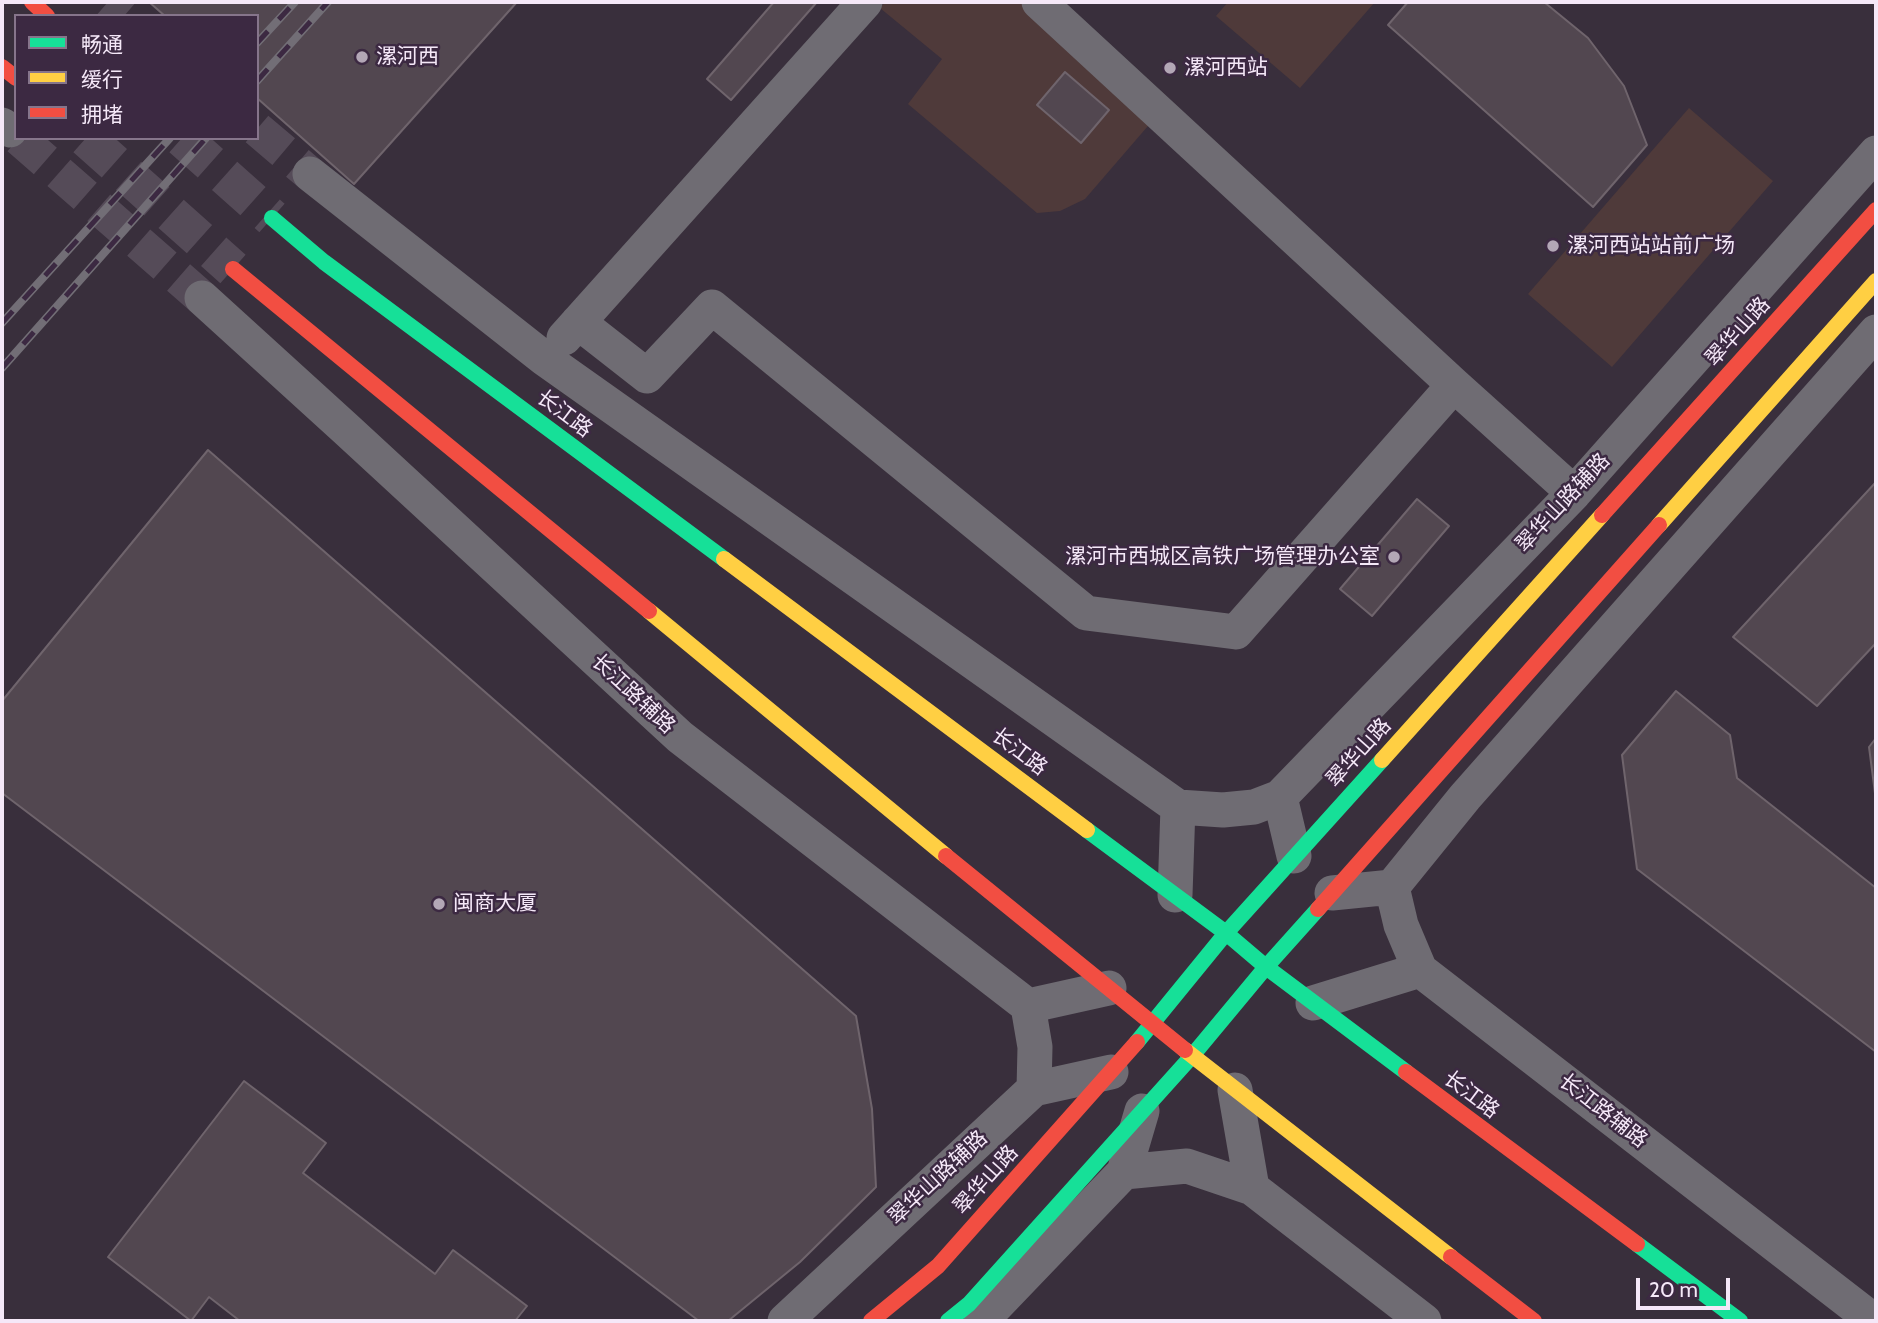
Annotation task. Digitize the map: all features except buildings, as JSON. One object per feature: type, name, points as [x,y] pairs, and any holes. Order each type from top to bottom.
[{"type":"main road","points":[[32,2],[45,14]]},
{"type":"main road","name":"翠华山路","points":[[871,1321],[938,1266],[1152,1025],[1226,933],[1294,856],[1876,210]]},
{"type":"main road","name":"长江路","points":[[272,218],[324,262],[1226,933],[1266,968],[1740,1321]]},
{"type":"main road","points":[[233,269],[1152,1025],[1534,1321]]},
{"type":"main road","points":[[948,1321],[969,1304],[1192,1056],[1332,893],[1876,281]]},
{"type":"street","points":[[545,359],[865,2]]},
{"type":"street","points":[[1039,2],[1574,493]]},
{"type":"street","name":"翠华山路辅路","points":[[1280,797],[1574,493],[1876,153]]},
{"type":"street","points":[[310,174],[545,359],[1178,807],[1223,810],[1254,807],[1280,797],[1294,856]]},
{"type":"street","name":"长江路辅路","points":[[202,298],[680,737],[1028,1006]]},
{"type":"street","points":[[578,322],[647,376],[712,307],[1086,612],[1236,632],[1454,385]]},
{"type":"street","points":[[1332,893],[1392,887],[1465,797],[1876,332]]},
{"type":"street","points":[[1175,895],[1178,807]]},
{"type":"street","points":[[1313,1003],[1420,970],[1401,925],[1392,887]]},
{"type":"street","name":"长江路辅路","points":[[1420,970],[1864,1313]]},
{"type":"street","points":[[1108,988],[1028,1006],[1035,1047],[1034,1089],[1111,1072]]},
{"type":"street","name":"翠华山路辅路","points":[[785,1321],[1034,1089]]},
{"type":"street","points":[[1234,1090],[1252,1188]]},
{"type":"street","points":[[981,1321],[1124,1172],[1142,1110]]},
{"type":"street","points":[[1124,1172],[1187,1166],[1252,1188],[1424,1321]]},
{"type":"shaded area","points":[[885,2],[1022,2],[1154,119],[1085,199],[1060,211],[1037,213],[908,104],[942,59],[880,8]]},
{"type":"shaded area","points":[[1228,2],[1375,2],[1300,88],[1216,16]]},
{"type":"shaded area","points":[[1689,108],[1773,181],[1612,367],[1528,294]]},
{"type":"tunnel","points":[[108,2],[122,14]]},
{"type":"tunnel","points":[[259,131],[310,174]]},
{"type":"tunnel","points":[[21,140],[202,298]]},
{"type":"tunnel","points":[[88,140],[233,269]]},
{"type":"tunnel","points":[[184,140],[272,218]]},
{"type":"railway","points":[[259,41],[295,2]]},
{"type":"railway","points":[[259,79],[328,2]]},
{"type":"railway","points":[[2,323],[168,140]]},
{"type":"railway","points":[[2,368],[204,140]]},
{"type":"traffic: fast","points":[[272,218],[324,262],[724,559]]},
{"type":"traffic: fast","points":[[1137,1042],[1226,933],[1382,760]]},
{"type":"traffic: fast","points":[[1087,830],[1406,1072]]},
{"type":"traffic: fast","points":[[948,1321],[969,1304],[1192,1056],[1318,909]]},
{"type":"traffic: fast","points":[[1637,1244],[1740,1321]]},
{"type":"traffic: slow","points":[[1659,525],[1876,281]]},
{"type":"traffic: slow","points":[[1382,760],[1602,515]]},
{"type":"traffic: slow","points":[[724,559],[1087,830]]},
{"type":"traffic: slow","points":[[649,611],[946,856]]},
{"type":"traffic: slow","points":[[1185,1050],[1451,1257]]},
{"type":"traffic: jam","points":[[32,2],[45,14]]},
{"type":"traffic: jam","points":[[2,67],[14,76]]},
{"type":"traffic: jam","points":[[1602,515],[1876,210]]},
{"type":"traffic: jam","points":[[233,269],[649,611]]},
{"type":"traffic: jam","points":[[1318,909],[1659,525]]},
{"type":"traffic: jam","points":[[946,856],[1185,1050]]},
{"type":"traffic: jam","points":[[871,1321],[938,1266],[1137,1042]]},
{"type":"traffic: jam","points":[[1406,1072],[1637,1244]]},
{"type":"traffic: jam","points":[[1451,1257],[1534,1321]]},
{"type":"place","name":"漯河西","points":[[362,57]]},
{"type":"place","name":"漯河西站","points":[[1170,68]]},
{"type":"place","name":"漯河西站站前广场","points":[[1553,246]]},
{"type":"place","name":"漯河市西城区高铁广场管理办公室","points":[[1394,557]]},
{"type":"place","name":"闽商大厦","points":[[439,904]]}]
